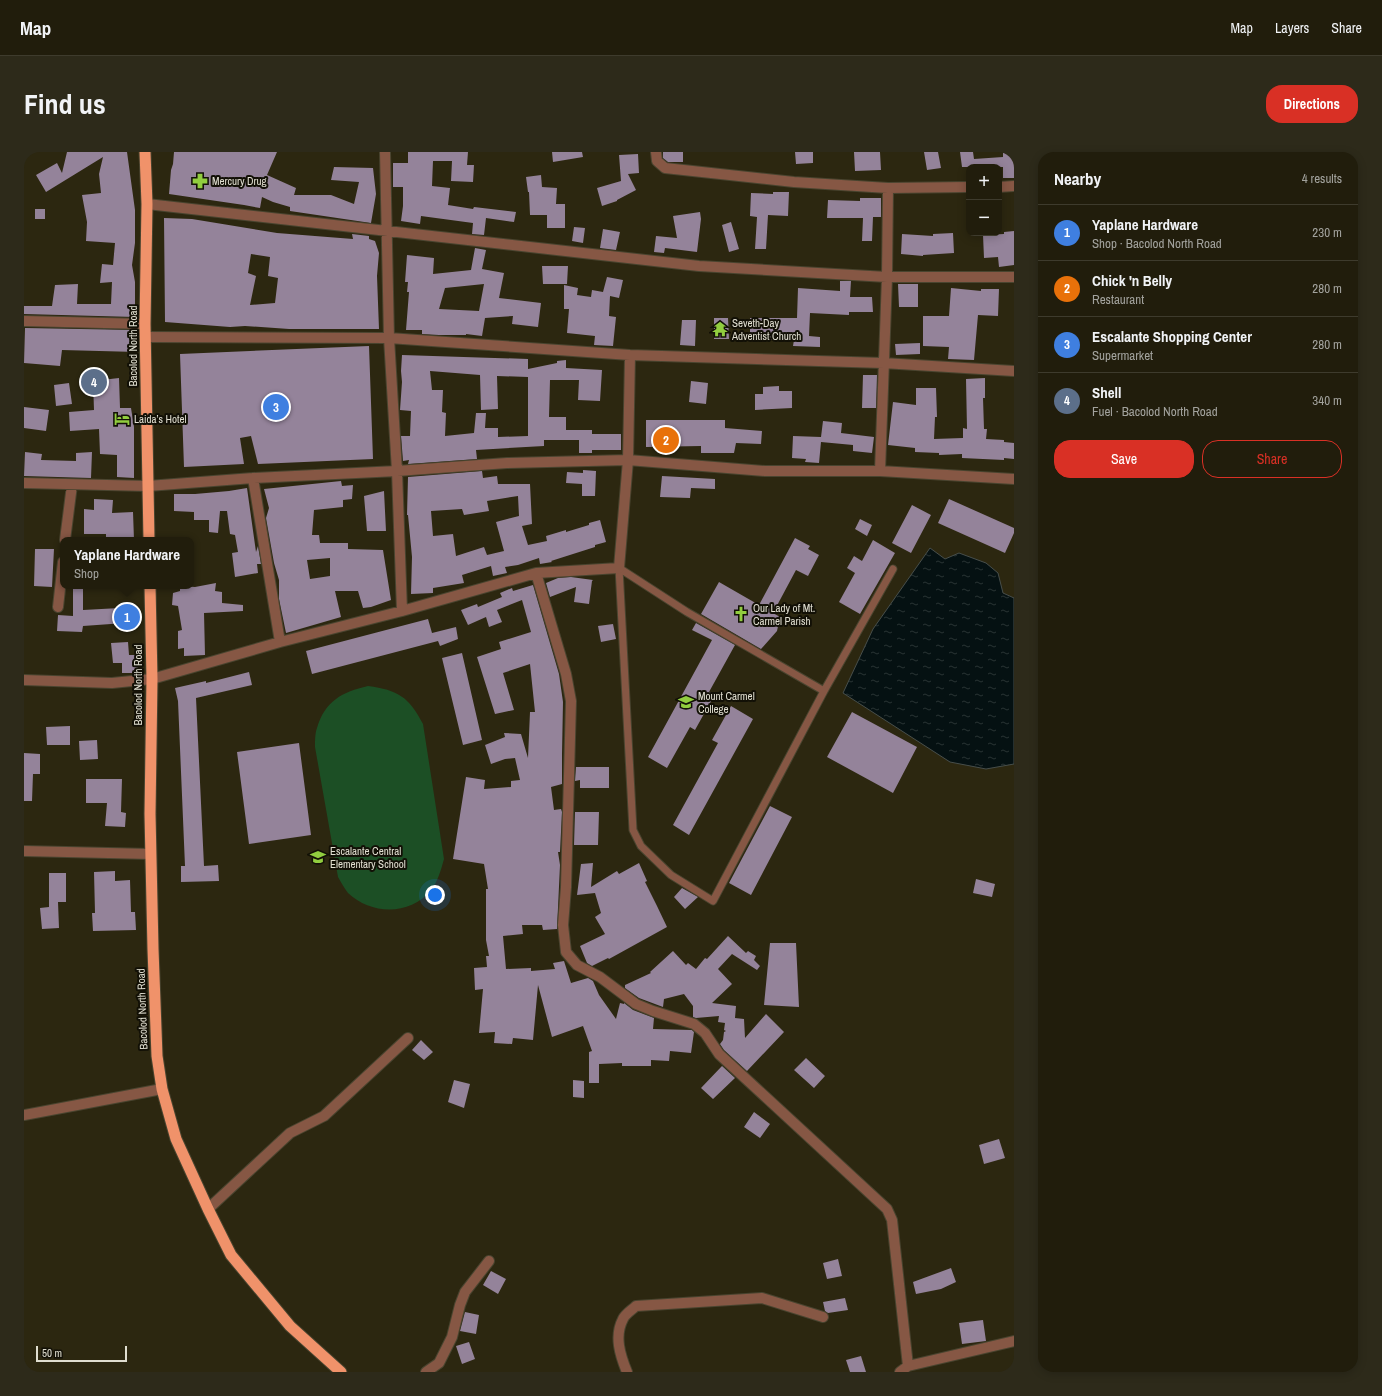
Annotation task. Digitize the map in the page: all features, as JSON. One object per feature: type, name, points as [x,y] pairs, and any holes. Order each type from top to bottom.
[{"type":"highway","name":"Bacolod North Road","points":[[145,152],[147,204],[145,337],[149,537]]},
{"type":"highway","name":"Bacolod North Road","points":[[150,589],[152,679],[151,854],[157,1056],[162,1089],[176,1139],[231,1255],[290,1326],[341,1372]]},
{"type":"street","points":[[385,152],[389,338],[397,471],[402,611]]},
{"type":"street","points":[[656,152],[657,161],[665,168],[794,182],[888,188],[966,187]]},
{"type":"street","points":[[1002,187],[1014,186]]},
{"type":"street","points":[[880,471],[887,277],[888,188]]},
{"type":"street","points":[[147,204],[699,266],[887,277],[1014,277]]},
{"type":"street","points":[[24,321],[145,324]]},
{"type":"street","points":[[145,337],[389,338],[630,355],[883,363],[1014,371]]},
{"type":"street","points":[[24,680],[112,683],[152,679],[280,642],[402,611],[536,573],[619,568],[628,460],[630,355]]},
{"type":"street","points":[[24,483],[148,486],[253,478],[397,471],[507,463],[628,460],[765,471],[880,471],[1014,479]]},
{"type":"street","points":[[253,478],[280,642]]},
{"type":"street","points":[[65,537],[72,484]]},
{"type":"street","points":[[536,573],[566,674],[571,701],[566,887],[563,925],[566,952],[578,965],[600,978],[636,1004],[694,1024],[705,1034],[719,1054],[887,1209],[892,1220],[904,1369],[1014,1341]]},
{"type":"street","points":[[58,607],[60,589]]},
{"type":"street","points":[[24,851],[151,854]]},
{"type":"street","points":[[208,1209],[290,1133],[324,1116],[408,1038]]},
{"type":"street","points":[[24,1115],[162,1089]]},
{"type":"street","points":[[426,1372],[439,1363],[452,1338],[460,1305],[465,1292],[489,1260]]},
{"type":"street","points":[[627,1372],[621,1356],[618,1336],[623,1319],[636,1306],[762,1298],[823,1317]]},
{"type":"lane","points":[[619,568],[687,612],[824,691]]},
{"type":"lane","points":[[619,568],[633,830],[641,846],[672,875],[713,901],[824,691],[893,569]]},
{"type":"green space","points":[[368,686],[387,690],[402,696],[413,707],[423,724],[444,859],[437,879],[431,890],[412,905],[390,910],[379,909],[357,900],[348,893],[338,877],[315,747],[315,735],[320,719],[330,704],[350,691]]},
{"type":"water","points":[[930,548],[945,559],[959,553],[986,563],[998,573],[1003,593],[1014,598],[1014,764],[986,769],[950,762],[843,693],[873,629]]},
{"type":"building","points":[[67,152],[127,152],[135,210],[135,243],[132,265],[135,282],[135,317],[24,314],[24,306],[52,306],[55,285],[78,284],[77,304],[111,304],[112,282],[100,283],[102,264],[113,265],[115,243],[86,241],[87,222],[82,195],[101,193],[99,174],[103,157],[46,192],[36,175],[57,163],[62,173]]},
{"type":"building","points":[[174,152],[277,152],[267,175],[296,188],[294,195],[331,195],[354,204],[359,182],[331,180],[334,167],[373,168],[376,194],[371,223],[290,211],[290,207],[262,197],[260,208],[169,194]]},
{"type":"building","points":[[408,152],[468,152],[467,165],[474,165],[473,182],[451,181],[452,161],[433,161],[432,186],[450,188],[448,205],[473,209],[474,207],[516,212],[514,222],[486,218],[484,235],[472,234],[473,223],[421,216],[420,224],[401,221],[403,187],[393,187],[393,163],[408,163]]},
{"type":"building","points":[[552,152],[582,152],[583,157],[553,162]]},
{"type":"building","points":[[663,152],[683,152],[683,162],[668,162],[663,158]]},
{"type":"building","points":[[795,152],[813,152],[813,163],[796,164]]},
{"type":"building","points":[[854,152],[880,152],[881,170],[855,171]]},
{"type":"building","points":[[924,152],[938,152],[941,168],[927,170]]},
{"type":"building","points":[[960,152],[973,152],[974,159],[1003,157],[1003,153],[1014,153],[1014,178],[1003,178],[1002,164],[966,164],[966,167],[962,167]]},
{"type":"building","points":[[638,154],[639,173],[628,174],[636,190],[617,201],[602,206],[597,188],[621,181],[619,155]]},
{"type":"building","points":[[541,175],[542,187],[557,188],[556,204],[565,204],[565,228],[547,228],[547,215],[530,215],[529,192],[526,177]]},
{"type":"building","points":[[773,192],[789,192],[788,216],[768,215],[766,249],[755,249],[757,217],[750,216],[751,193],[773,194]]},
{"type":"building","points":[[860,198],[881,198],[881,217],[873,217],[872,241],[862,241],[863,218],[827,218],[828,200],[860,201]]},
{"type":"building","points":[[35,209],[45,209],[45,219],[35,219]]},
{"type":"building","points":[[700,212],[701,219],[697,252],[665,248],[664,253],[654,252],[656,236],[677,238],[673,216]]},
{"type":"building","points":[[164,218],[192,219],[277,233],[353,239],[352,234],[369,236],[369,239],[375,241],[379,253],[377,276],[379,329],[289,329],[245,326],[230,327],[165,322]],"holes":[[[251,254],[270,257],[268,276],[278,278],[275,303],[250,305],[256,276],[248,273]]]},
{"type":"building","points":[[731,222],[739,249],[729,252],[722,225]]},
{"type":"building","points":[[574,227],[585,228],[583,243],[572,241]]},
{"type":"building","points":[[603,229],[620,232],[616,250],[600,248]]},
{"type":"building","points":[[1014,231],[1014,265],[999,267],[998,257],[984,258],[983,236],[1002,236],[1004,232]]},
{"type":"building","points":[[953,233],[954,253],[923,256],[901,254],[902,234],[933,236],[933,234]]},
{"type":"building","points":[[475,248],[486,250],[482,269],[504,273],[499,298],[541,303],[538,327],[512,324],[513,316],[485,318],[482,336],[466,334],[422,334],[422,330],[406,330],[409,292],[407,292],[408,282],[405,282],[407,255],[434,258],[433,274],[471,270]],"holes":[[[484,284],[479,311],[439,309],[445,288]]]},
{"type":"building","points":[[542,266],[568,266],[567,284],[543,284]]},
{"type":"building","points":[[607,277],[623,280],[619,298],[610,296],[609,316],[616,317],[613,346],[594,345],[595,336],[567,333],[569,309],[564,309],[564,285],[578,288],[577,295],[591,297],[592,290],[603,292]]},
{"type":"building","points":[[840,281],[851,281],[850,297],[872,297],[873,312],[849,312],[849,315],[810,313],[809,336],[820,337],[820,347],[793,346],[794,340],[750,340],[750,318],[797,318],[798,288],[840,291]]},
{"type":"building","points":[[898,284],[918,284],[918,307],[899,307]]},
{"type":"building","points":[[951,288],[981,291],[981,289],[999,289],[998,316],[978,315],[974,360],[948,359],[949,347],[923,346],[923,316],[949,316]]},
{"type":"building","points":[[714,318],[728,318],[729,339],[714,339]]},
{"type":"building","points":[[682,320],[696,320],[695,346],[680,345]]},
{"type":"building","points":[[25,328],[135,330],[135,335],[137,335],[137,352],[62,350],[60,366],[24,363]]},
{"type":"building","points":[[920,343],[920,354],[896,355],[895,344]]},
{"type":"building","points":[[369,346],[373,459],[258,464],[251,436],[240,438],[244,464],[184,467],[180,354]]},
{"type":"building","points":[[402,355],[528,359],[528,369],[566,360],[566,368],[602,370],[600,401],[578,400],[579,380],[550,380],[549,417],[566,417],[566,430],[592,430],[592,434],[621,434],[621,450],[592,450],[592,453],[579,453],[579,440],[544,440],[544,446],[476,450],[477,459],[408,464],[409,460],[403,461],[401,436],[410,436],[411,411],[400,410],[402,382]],"holes":[[[430,371],[480,375],[481,410],[498,409],[497,376],[528,377],[528,436],[498,437],[498,428],[485,428],[486,413],[476,413],[474,433],[445,436],[446,413],[442,412],[443,390],[432,390]]]},
{"type":"building","points":[[863,375],[877,375],[876,408],[862,408]]},
{"type":"building","points":[[119,378],[120,408],[131,408],[134,427],[134,478],[117,477],[117,455],[100,454],[99,429],[70,431],[69,412],[94,410],[93,381]]},
{"type":"building","points":[[985,378],[985,398],[983,398],[984,429],[987,429],[986,439],[1004,440],[1004,442],[1014,443],[1014,459],[962,458],[962,454],[939,455],[939,453],[915,452],[915,448],[888,445],[893,402],[916,405],[916,388],[936,388],[937,417],[935,417],[934,439],[963,438],[963,428],[967,429],[966,379]]},
{"type":"building","points":[[691,381],[708,383],[706,404],[689,402]]},
{"type":"building","points":[[69,383],[72,404],[56,406],[54,385]]},
{"type":"building","points":[[779,386],[779,391],[792,391],[792,408],[755,410],[755,394],[763,394],[763,387]]},
{"type":"building","points":[[24,407],[49,410],[46,431],[24,428]]},
{"type":"building","points":[[646,420],[725,420],[725,428],[762,431],[761,444],[736,443],[734,453],[701,453],[701,446],[646,447]]},
{"type":"building","points":[[823,421],[842,423],[841,433],[874,437],[872,453],[853,451],[853,445],[821,442],[819,463],[805,462],[806,459],[792,458],[793,436],[821,437]]},
{"type":"building","points":[[25,452],[42,454],[41,460],[76,461],[76,453],[92,452],[91,478],[24,476]]},
{"type":"building","points":[[583,470],[596,471],[595,496],[582,496],[582,484],[566,483],[567,472],[583,473]]},
{"type":"building","points":[[482,471],[483,478],[497,476],[498,484],[530,484],[532,524],[522,526],[528,545],[547,541],[546,536],[566,530],[566,532],[600,520],[606,542],[551,561],[552,562],[540,564],[539,558],[518,565],[505,567],[507,573],[493,576],[491,566],[462,575],[464,583],[433,588],[433,593],[411,594],[412,557],[407,515],[408,477]],"holes":[[[518,496],[519,516],[496,522],[504,551],[487,555],[484,547],[456,556],[453,534],[433,536],[431,511],[462,509],[464,515],[489,511],[487,501]]]},
{"type":"building","points":[[662,476],[715,479],[715,489],[691,488],[690,498],[660,497]]},
{"type":"building","points":[[341,481],[342,486],[353,485],[352,499],[343,500],[343,507],[314,510],[312,535],[319,535],[320,543],[348,543],[348,549],[383,550],[391,600],[371,607],[363,608],[358,591],[335,591],[341,617],[286,633],[279,599],[279,580],[274,563],[266,518],[269,508],[264,489]],"holes":[[[330,558],[330,576],[310,579],[307,560]]]},
{"type":"building","points":[[247,488],[256,552],[258,546],[261,564],[257,564],[258,573],[235,577],[232,553],[238,552],[235,535],[230,534],[227,511],[220,511],[218,533],[209,532],[209,520],[194,520],[194,512],[174,511],[174,494],[195,494]]},
{"type":"building","points":[[384,491],[386,531],[367,531],[364,496]]},
{"type":"building","points":[[94,499],[113,500],[112,513],[133,512],[134,537],[106,537],[106,534],[84,534],[84,509],[94,510]]},
{"type":"building","points":[[949,499],[1014,528],[1014,533],[1005,553],[938,523]]},
{"type":"building","points":[[912,505],[931,515],[911,553],[892,543]]},
{"type":"building","points":[[860,519],[872,525],[867,536],[855,529]]},
{"type":"building","points":[[795,538],[810,546],[808,549],[819,555],[808,576],[796,570],[773,613],[780,617],[777,631],[761,649],[701,614],[719,582],[759,605]]},
{"type":"building","points":[[873,540],[895,553],[860,614],[839,602],[855,573],[847,568],[854,556],[862,561]]},
{"type":"building","points":[[35,549],[54,549],[52,587],[34,586]]},
{"type":"building","points":[[571,577],[593,580],[589,604],[574,602],[576,587],[550,597],[546,583],[558,578]]},
{"type":"building","points":[[216,583],[215,591],[222,592],[222,603],[243,605],[243,611],[204,613],[205,655],[184,656],[184,648],[178,649],[178,631],[182,630],[178,606],[172,605],[173,593],[180,591],[180,589],[194,589],[195,587]]},
{"type":"building","points":[[533,585],[559,674],[563,702],[562,784],[551,787],[554,810],[561,809],[562,812],[560,852],[558,852],[560,865],[557,929],[543,930],[542,925],[522,925],[523,934],[503,936],[506,969],[531,968],[531,971],[555,969],[553,963],[564,961],[571,983],[588,978],[593,981],[599,995],[616,1019],[620,1003],[624,1003],[633,1010],[654,1018],[653,1029],[692,1030],[694,1032],[691,1053],[670,1051],[669,1061],[651,1060],[651,1066],[622,1066],[622,1063],[599,1064],[599,1083],[589,1083],[589,1052],[592,1051],[583,1026],[552,1037],[538,985],[533,1040],[513,1038],[512,1044],[494,1043],[495,1032],[479,1033],[483,989],[475,990],[474,968],[487,967],[486,956],[489,956],[486,940],[486,889],[488,889],[484,864],[453,859],[466,777],[485,780],[484,789],[511,787],[511,781],[520,780],[515,758],[505,759],[491,764],[485,745],[505,737],[504,733],[521,734],[528,758],[530,712],[535,712],[530,664],[503,673],[514,710],[495,714],[477,657],[501,649],[499,642],[531,632],[522,600],[497,610],[502,622],[489,627],[486,617],[468,625],[461,610],[477,604],[478,607],[502,597],[500,593],[512,588],[513,591]]},
{"type":"building","points":[[73,589],[83,589],[83,610],[138,607],[139,622],[83,626],[82,632],[57,631],[58,615],[73,616]]},
{"type":"building","points":[[428,619],[432,633],[456,627],[458,639],[440,646],[438,641],[312,674],[306,651]]},
{"type":"building","points":[[696,623],[735,645],[709,692],[715,694],[695,730],[690,727],[667,768],[648,757],[712,640],[692,630]]},
{"type":"building","points":[[613,624],[616,639],[601,642],[598,626]]},
{"type":"building","points":[[128,642],[129,655],[138,655],[138,673],[122,673],[122,663],[113,663],[111,643]]},
{"type":"building","points":[[462,653],[482,740],[463,745],[442,658]]},
{"type":"building","points":[[249,672],[252,685],[196,698],[204,866],[218,865],[219,881],[181,882],[181,866],[185,866],[178,701],[175,688],[206,681],[206,683]]},
{"type":"building","points":[[731,706],[753,719],[689,835],[673,825],[718,743],[712,740]]},
{"type":"building","points":[[852,712],[917,747],[893,793],[827,757]]},
{"type":"building","points":[[70,726],[70,745],[47,745],[46,727]]},
{"type":"building","points":[[97,740],[98,759],[80,760],[79,741]]},
{"type":"building","points":[[299,743],[311,835],[249,844],[237,752]]},
{"type":"building","points":[[24,753],[40,754],[40,774],[33,774],[32,801],[24,801]]},
{"type":"building","points":[[576,767],[609,767],[609,788],[580,788],[580,780],[575,781]]},
{"type":"building","points":[[86,779],[122,779],[121,812],[126,813],[125,827],[105,826],[107,803],[86,803]]},
{"type":"building","points":[[770,806],[792,817],[751,895],[729,883]]},
{"type":"building","points":[[575,812],[599,812],[598,845],[574,845]]},
{"type":"building","points":[[593,863],[591,887],[617,871],[619,874],[639,863],[647,881],[645,882],[667,927],[609,959],[608,958],[592,966],[587,963],[580,946],[605,934],[595,917],[601,913],[595,893],[577,895],[581,864]]},
{"type":"building","points":[[115,871],[115,881],[130,880],[131,912],[135,912],[136,930],[93,931],[92,913],[95,913],[94,872]]},
{"type":"building","points":[[49,873],[66,873],[66,902],[58,902],[59,928],[42,929],[40,908],[49,907]]},
{"type":"building","points":[[976,879],[995,884],[992,897],[973,893]]},
{"type":"building","points":[[682,888],[698,897],[685,909],[674,897]]},
{"type":"building","points":[[728,936],[746,953],[748,951],[756,956],[754,960],[760,966],[757,970],[732,954],[718,969],[732,984],[712,1003],[736,1006],[735,1018],[744,1019],[745,1038],[766,1014],[784,1032],[747,1071],[724,1050],[720,1044],[723,1040],[724,1032],[726,1031],[724,1030],[725,1023],[718,1022],[719,1016],[693,1017],[693,1006],[684,994],[664,999],[663,1007],[639,998],[625,988],[625,985],[651,973],[650,972],[673,951],[686,965],[688,963],[696,969]]},
{"type":"building","points":[[770,943],[796,943],[799,1007],[764,1005]]},
{"type":"building","points":[[421,1040],[433,1052],[424,1060],[412,1050]]},
{"type":"building","points":[[806,1058],[825,1076],[814,1088],[794,1070]]},
{"type":"building","points":[[722,1066],[735,1078],[713,1099],[701,1088]]},
{"type":"building","points":[[454,1080],[470,1084],[464,1108],[448,1102]]},
{"type":"building","points":[[573,1080],[584,1081],[584,1098],[573,1097]]},
{"type":"building","points":[[754,1112],[770,1124],[760,1138],[744,1127]]},
{"type":"building","points":[[999,1139],[1005,1158],[984,1164],[979,1145]]},
{"type":"building","points":[[838,1259],[842,1276],[827,1279],[823,1263]]},
{"type":"building","points":[[951,1268],[956,1282],[941,1289],[916,1294],[913,1282]]},
{"type":"building","points":[[491,1271],[506,1279],[498,1294],[483,1285]]},
{"type":"building","points":[[845,1298],[848,1310],[828,1313],[825,1311],[823,1302]]},
{"type":"building","points":[[465,1312],[479,1315],[476,1334],[460,1331]]},
{"type":"building","points":[[983,1320],[986,1341],[962,1344],[959,1323]]},
{"type":"building","points":[[469,1342],[475,1359],[462,1364],[456,1346]]},
{"type":"building","points":[[861,1356],[866,1372],[850,1372],[846,1360]]},
{"type":"place","name":"Mercury Drug","points":[[200,181]]},
{"type":"place","name":"Seveth-Day Adventist Church","points":[[720,329]]},
{"type":"place","name":"Shell","points":[[94,382]]},
{"type":"place","name":"Escalante Shopping Center","points":[[276,407]]},
{"type":"place","name":"Laida’s Hotel","points":[[122,419]]},
{"type":"place","name":"Chick 'n Belly","points":[[666,440]]},
{"type":"place","name":"Our Lady of Mt. Carmel Parish","points":[[741,614]]},
{"type":"place","name":"Yaplane Hardware","points":[[127,617]]},
{"type":"place","name":"Mount Carmel College","points":[[686,702]]},
{"type":"place","name":"Escalante Central Elementary School","points":[[318,857]]}]
